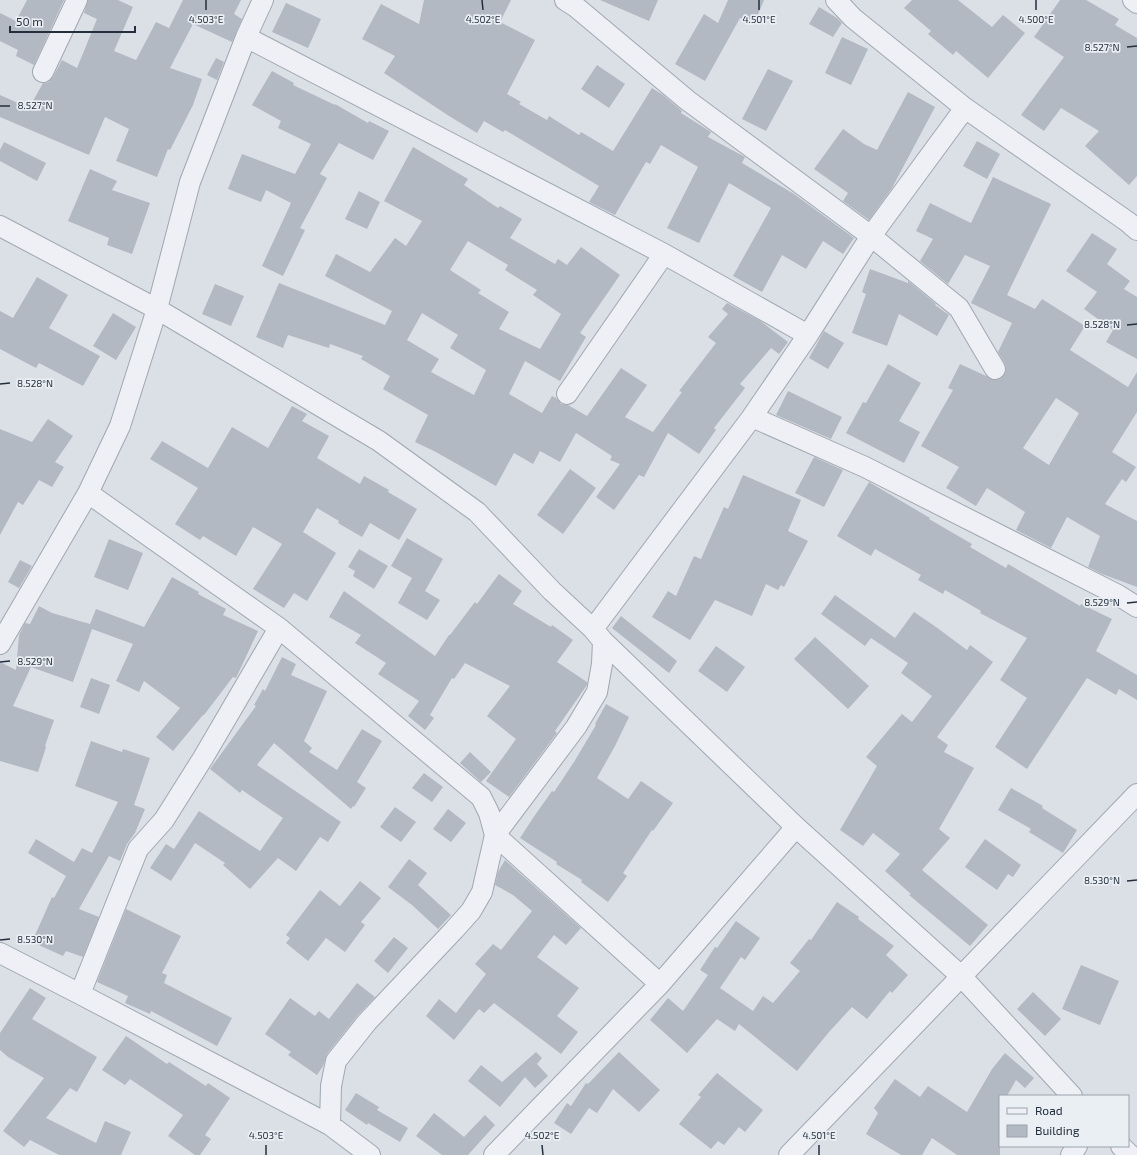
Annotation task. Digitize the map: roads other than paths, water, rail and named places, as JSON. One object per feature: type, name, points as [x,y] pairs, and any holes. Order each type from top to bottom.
[{"type":"street","points":[[43,72],[77,0]]},
{"type":"street","points":[[0,644],[88,493],[120,426],[157,309],[190,182],[246,37],[263,0]]},
{"type":"street","points":[[565,0],[576,7],[687,100],[871,236],[959,308],[995,369]]},
{"type":"street","points":[[836,0],[853,18],[965,108],[1134,221]]},
{"type":"street","points":[[1133,0],[1137,3]]},
{"type":"street","points":[[246,37],[664,254],[808,335]]},
{"type":"street","points":[[330,1125],[331,1086],[336,1061],[367,1022],[471,911],[482,892],[495,835],[576,727],[598,692],[602,664],[598,635],[752,417],[808,335],[871,236],[965,108]]},
{"type":"street","points":[[2,232],[157,309],[379,440],[477,512],[552,592],[682,718],[796,827],[961,976],[1071,1095]]},
{"type":"street","points":[[567,394],[664,254]]},
{"type":"street","points":[[752,417],[865,467],[1118,595],[1137,607]]},
{"type":"street","points":[[88,493],[279,628],[481,797],[489,813],[495,835],[660,984]]},
{"type":"street","points":[[80,994],[138,849],[164,820],[203,758],[279,628]]},
{"type":"street","points":[[789,1155],[1137,794]]},
{"type":"street","points":[[494,1155],[660,984],[796,827]]},
{"type":"street","points":[[0,953],[330,1125],[370,1155]]},
{"type":"street","points":[[1122,1147],[1130,1155]]}]
